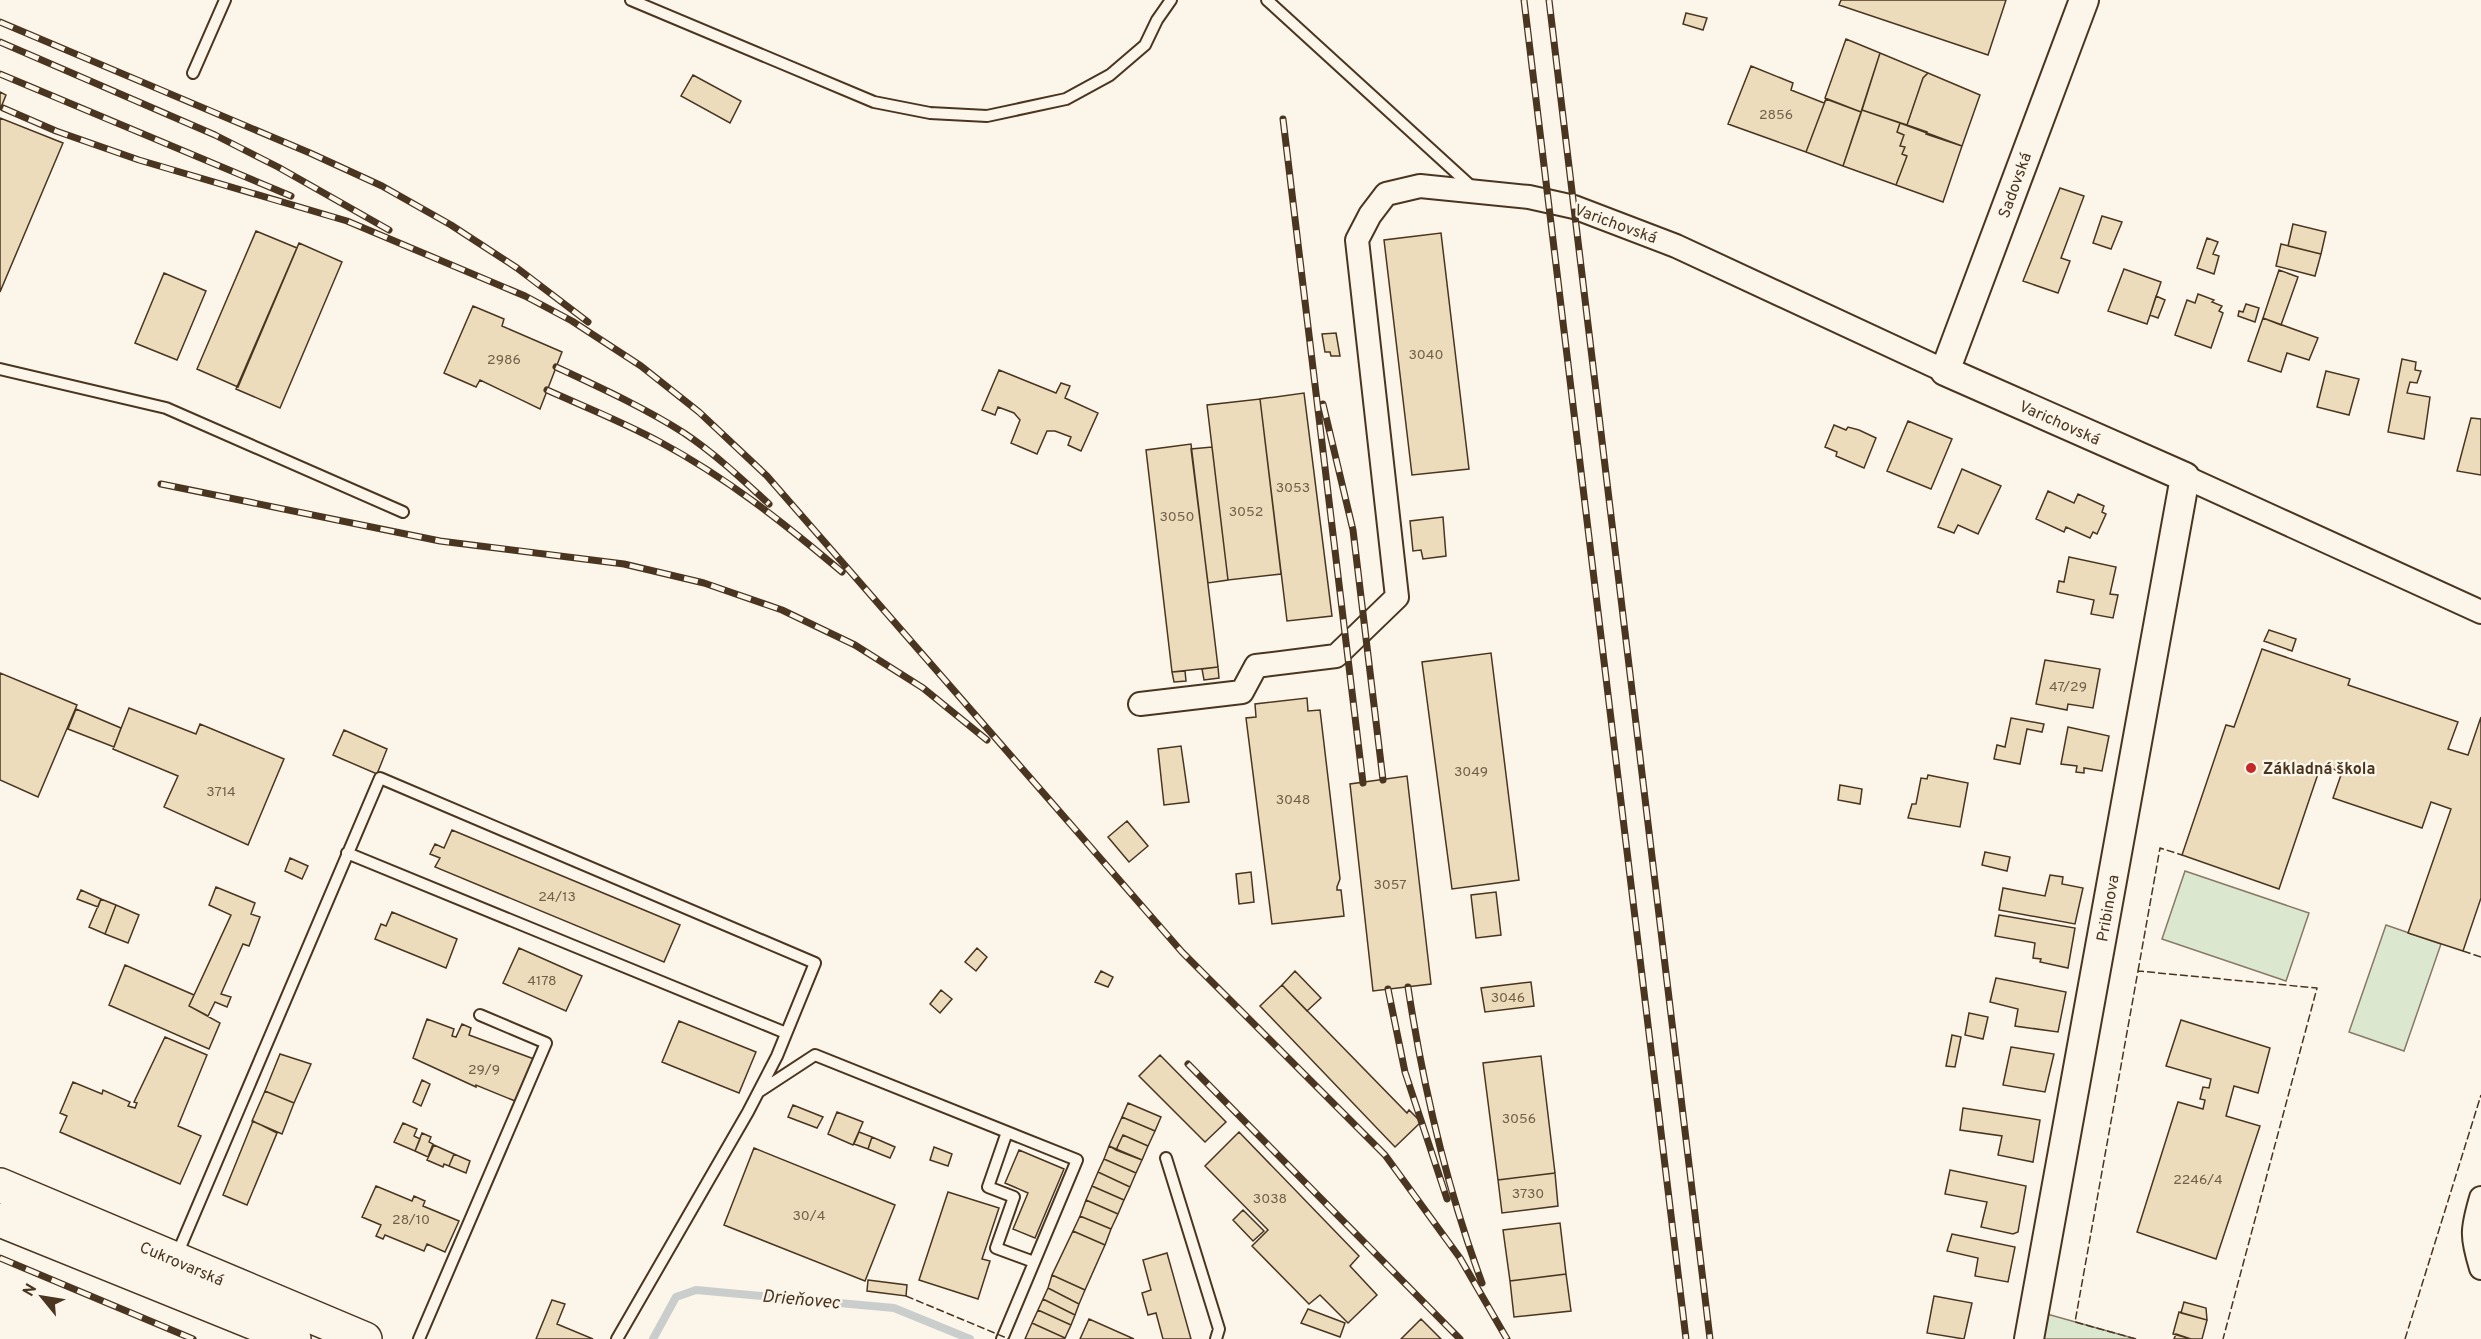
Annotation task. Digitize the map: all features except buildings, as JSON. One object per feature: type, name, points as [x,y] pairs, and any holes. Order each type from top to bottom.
[{"type":"main road","name":"Cukrovarská","points":[[0,1185],[365,1339]]},
{"type":"main road","name":"Cukrovarská","points":[[0,1220],[294,1339]]},
{"type":"street","name":"Sadovská","points":[[1945,370],[2084,0]]},
{"type":"street","name":"Varichovská","points":[[1140,704],[1242,692],[1256,666],[1336,656],[1397,597],[1357,240],[1370,215],[1386,194],[1419,186],[1529,197],[1574,207],[1676,246],[2481,612]]},
{"type":"street","name":"Pribinova","points":[[2029,1339],[2185,477]]},
{"type":"street","points":[[2481,1198],[2472,1228],[2481,1268]]},
{"type":"lane","points":[[193,73],[225,0]]},
{"type":"lane","points":[[631,0],[874,102],[930,113],[987,116],[1066,99],[1110,75],[1145,45],[1157,20],[1171,0]]},
{"type":"lane","points":[[1267,0],[1478,192]]},
{"type":"lane","points":[[0,369],[166,408],[403,512]]},
{"type":"lane","points":[[175,1260],[380,778],[815,963],[758,1092],[617,1339]]},
{"type":"lane","points":[[347,853],[786,1033]]},
{"type":"lane","points":[[419,1339],[546,1043],[480,1015]]},
{"type":"lane","points":[[758,1092],[814,1055],[1077,1160],[1002,1339]]},
{"type":"lane","points":[[1007,1132],[988,1187],[1014,1197],[996,1248],[1034,1262]]},
{"type":"lane","points":[[1166,1158],[1219,1329],[1216,1339]]},
{"type":"green space","points":[[2185,871],[2309,913],[2286,981],[2162,939]]},
{"type":"green space","points":[[2386,925],[2441,944],[2404,1051],[2349,1032]]},
{"type":"green space","points":[[2047,1314],[2136,1339],[2043,1339]]},
{"type":"waterway","name":"Drieňovec","points":[[653,1339],[676,1297],[696,1290],[894,1308],[970,1339]]},
{"type":"railway","points":[[1524,0],[1686,1339]]},
{"type":"railway","points":[[1549,0],[1710,1339]]},
{"type":"railway","points":[[0,22],[310,153],[382,186],[451,225],[517,268],[588,322]]},
{"type":"railway","points":[[0,42],[215,135],[278,167],[389,230]]},
{"type":"railway","points":[[0,74],[291,196]]},
{"type":"railway","points":[[3,108],[56,131],[139,160],[347,221],[525,296],[572,321],[641,366],[699,412],[767,476],[1182,952],[1385,1155],[1460,1258],[1507,1339]]},
{"type":"railway","points":[[1283,119],[1363,783]]},
{"type":"railway","points":[[556,367],[637,406],[684,433],[717,458],[769,504]]},
{"type":"railway","points":[[547,390],[618,421],[685,456],[732,486],[777,519],[842,572]]},
{"type":"railway","points":[[1323,404],[1353,530],[1383,780]]},
{"type":"railway","points":[[161,484],[440,541],[624,564],[704,583],[782,610],[855,645],[923,688],[987,740]]},
{"type":"railway","points":[[1408,987],[1421,1062],[1447,1174],[1482,1283]]},
{"type":"railway","points":[[1388,989],[1405,1072],[1447,1199]]},
{"type":"railway","points":[[1188,1064],[1460,1339]]},
{"type":"railway","points":[[0,1258],[193,1339]]},
{"type":"fence","points":[[2138,971],[2160,848],[2182,855]]},
{"type":"fence","points":[[2463,951],[2481,957]]},
{"type":"fence","points":[[2136,1339],[2075,1322],[2138,971],[2317,988],[2223,1339]]},
{"type":"fence","points":[[2405,1339],[2481,1095]]},
{"type":"fence","points":[[906,1296],[1009,1339]]},
{"type":"place","name":"Základná škola","points":[[2251,768]]}]
